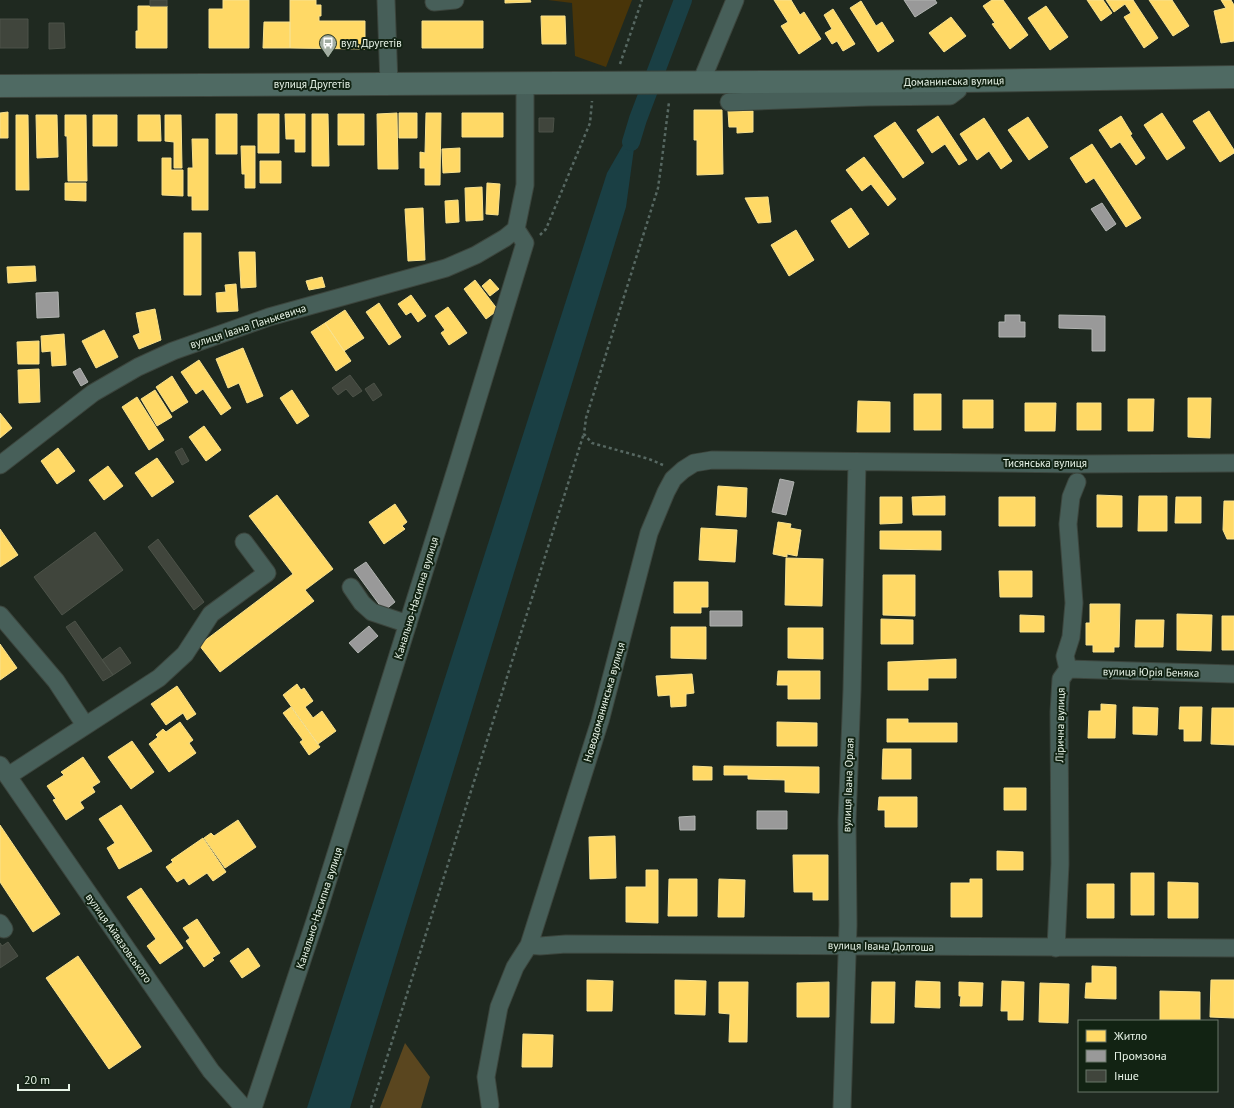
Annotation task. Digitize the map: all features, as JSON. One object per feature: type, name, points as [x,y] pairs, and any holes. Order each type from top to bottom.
[{"type":"main road","name":"Доманинська вулиця","points":[[610,83],[672,91],[701,82],[958,81],[1234,77]]},
{"type":"main road","name":"вулиця Другетів","points":[[0,86],[610,83]]},
{"type":"street","points":[[386,0],[389,84]]},
{"type":"street","points":[[434,2],[455,0]]},
{"type":"street","points":[[701,82],[735,0]]},
{"type":"street","points":[[729,102],[868,97],[950,96],[958,90],[958,81]]},
{"type":"street","name":"Канально-Насипна вулиця","points":[[253,1108],[315,921],[408,624],[520,236],[524,185],[525,83]]},
{"type":"street","name":"вулиця Івана Панькевича","points":[[0,464],[93,394],[138,367],[179,348],[269,317],[446,268],[476,255],[505,238],[520,236]]},
{"type":"street","name":"Новодоманинська вулиця","points":[[490,1105],[486,1077],[499,1007],[515,968],[529,945],[600,721],[649,533],[673,479],[694,463],[712,460],[857,462]]},
{"type":"street","name":"Тисянська вулиця","points":[[857,462],[1070,464],[1234,463]]},
{"type":"street","name":"вулиця Івана Орлая","points":[[842,1108],[846,945],[848,925],[846,821],[852,690],[857,462]]},
{"type":"street","name":"Лірична вулиця","points":[[1056,948],[1060,864],[1059,712],[1061,679],[1068,669],[1065,656],[1071,637],[1074,602],[1068,524],[1071,497],[1077,482]]},
{"type":"street","points":[[4,770],[85,725],[159,678],[184,654],[211,614],[267,573],[244,542]]},
{"type":"street","points":[[351,587],[362,603],[372,612],[408,624]]},
{"type":"street","points":[[0,615],[56,681],[85,725]]},
{"type":"street","name":"вулиця Юрія Беняка","points":[[1068,669],[1234,674]]},
{"type":"street","name":"вулиця Айвазовського","points":[[4,770],[211,1071],[244,1108]]},
{"type":"street","name":"вулиця Івана Долгоша","points":[[529,945],[846,945],[1056,948],[1234,948]]},
{"type":"path","points":[[520,236],[538,238],[546,229],[590,123],[610,83],[642,0]]},
{"type":"path","points":[[371,1108],[584,433],[586,418],[658,188],[672,91]]},
{"type":"path","points":[[584,433],[592,443],[649,459],[670,468],[673,479]]},
{"type":"shaded area","points":[[548,0],[632,0],[606,67],[575,56],[572,3]]},
{"type":"shaded area","points":[[405,1043],[430,1077],[421,1108],[380,1108]]},
{"type":"water","points":[[638,119],[626,207],[350,1108],[307,1108],[607,173]]},
{"type":"building: Житло","points":[[223,0],[249,0],[249,48],[209,48],[209,9],[223,9]]},
{"type":"building: Житло","points":[[290,0],[316,0],[316,5],[321,5],[321,16],[319,16],[319,21],[365,21],[365,49],[290,48]]},
{"type":"building: Житло","points":[[505,0],[530,0],[531,2],[505,3]]},
{"type":"building: Житло","points":[[774,0],[791,0],[800,15],[804,12],[821,39],[799,54],[781,26],[788,22]]},
{"type":"building: Житло","points":[[992,0],[1003,0],[1028,35],[1010,49],[992,24],[995,23],[983,6]]},
{"type":"building: Житло","points":[[1087,0],[1103,0],[1112,13],[1101,21]]},
{"type":"building: Житло","points":[[1106,0],[1133,0],[1158,38],[1144,48],[1124,17],[1131,13],[1125,4],[1114,12]]},
{"type":"building: Житло","points":[[1149,0],[1172,0],[1189,26],[1173,36]]},
{"type":"building: Житло","points":[[1221,0],[1231,0],[1234,5],[1234,41],[1221,43],[1214,11],[1226,8]]},
{"type":"building: Житло","points":[[861,1],[876,26],[882,22],[894,41],[878,52],[850,8]]},
{"type":"building: Житло","points":[[138,6],[167,6],[167,48],[136,48]]},
{"type":"building: Житло","points":[[1046,6],[1068,37],[1050,50],[1028,18]]},
{"type":"building: Житло","points":[[833,9],[855,44],[843,51],[837,41],[832,44],[825,33],[832,29],[824,15]]},
{"type":"building: Житло","points":[[541,16],[565,16],[566,44],[542,44]]},
{"type":"building: Житло","points":[[951,17],[966,36],[944,52],[929,33]]},
{"type":"building: Житло","points":[[422,21],[483,21],[483,48],[422,48]]},
{"type":"building: Житло","points":[[264,22],[290,22],[290,48],[263,48]]},
{"type":"building: Житло","points":[[694,110],[722,110],[723,174],[697,175],[697,140],[694,140]]},
{"type":"building: Житло","points":[[728,111],[753,111],[753,132],[737,133],[737,127],[729,127]]},
{"type":"building: Житло","points":[[1209,111],[1234,150],[1234,153],[1220,162],[1193,121]]},
{"type":"building: Житло","points":[[8,112],[8,138],[0,138],[0,113]]},
{"type":"building: Житло","points":[[397,113],[398,169],[378,169],[377,114]]},
{"type":"building: Житло","points":[[399,113],[417,113],[417,138],[399,138]]},
{"type":"building: Житло","points":[[426,113],[441,113],[440,185],[425,185],[425,168],[420,168],[420,152],[425,153]]},
{"type":"building: Житло","points":[[462,113],[503,113],[503,137],[462,137]]},
{"type":"building: Житло","points":[[1162,113],[1185,148],[1167,160],[1144,125]]},
{"type":"building: Житло","points":[[216,114],[237,114],[237,154],[216,154]]},
{"type":"building: Житло","points":[[258,114],[279,114],[279,153],[258,153]]},
{"type":"building: Житло","points":[[285,114],[305,114],[305,152],[295,152],[295,139],[286,139]]},
{"type":"building: Житло","points":[[312,114],[328,114],[329,166],[312,166]]},
{"type":"building: Житло","points":[[338,114],[364,114],[364,145],[338,145]]},
{"type":"building: Житло","points":[[16,115],[28,115],[29,190],[16,190]]},
{"type":"building: Житло","points":[[36,115],[57,115],[58,157],[37,158]]},
{"type":"building: Житло","points":[[65,115],[86,115],[87,181],[68,181]]},
{"type":"building: Житло","points":[[93,115],[117,115],[117,146],[93,146]]},
{"type":"building: Житло","points":[[138,115],[160,115],[161,141],[138,141]]},
{"type":"building: Житло","points":[[165,115],[181,115],[182,168],[174,168],[174,142],[165,141]]},
{"type":"building: Житло","points":[[938,116],[967,160],[959,165],[945,144],[932,153],[917,130]]},
{"type":"building: Житло","points":[[1121,116],[1132,134],[1130,135],[1145,158],[1136,165],[1120,142],[1111,148],[1099,130]]},
{"type":"building: Житло","points":[[1028,117],[1048,147],[1029,160],[1008,130]]},
{"type":"building: Житло","points":[[984,118],[1012,161],[1001,169],[989,151],[977,160],[960,134]]},
{"type":"building: Житло","points":[[895,122],[924,163],[903,178],[874,136]]},
{"type":"building: Житло","points":[[192,139],[208,139],[208,210],[192,210],[192,196],[188,196],[188,168],[193,168]]},
{"type":"building: Житло","points":[[1092,144],[1141,218],[1126,227],[1094,178],[1086,183],[1070,158]]},
{"type":"building: Житло","points":[[241,146],[255,146],[255,188],[245,188],[245,174],[242,174]]},
{"type":"building: Житло","points":[[460,148],[460,172],[443,173],[442,149]]},
{"type":"building: Житло","points":[[864,157],[896,199],[888,206],[871,184],[862,191],[846,170]]},
{"type":"building: Житло","points":[[162,158],[171,158],[171,170],[183,170],[183,196],[162,195]]},
{"type":"building: Житло","points":[[260,161],[281,161],[281,183],[260,183]]},
{"type":"building: Житло","points":[[65,183],[86,183],[86,201],[65,200]]},
{"type":"building: Житло","points":[[487,183],[500,184],[498,215],[486,214]]},
{"type":"building: Житло","points":[[482,187],[483,220],[466,221],[465,188]]},
{"type":"building: Житло","points":[[768,197],[771,222],[758,223],[745,198]]},
{"type":"building: Житло","points":[[458,200],[459,222],[446,223],[445,201]]},
{"type":"building: Житло","points":[[423,208],[425,260],[408,261],[405,209]]},
{"type":"building: Житло","points":[[851,208],[869,234],[849,248],[831,221]]},
{"type":"building: Житло","points":[[796,230],[814,260],[789,276],[771,245]]},
{"type":"building: Житло","points":[[184,233],[201,233],[201,295],[184,295]]},
{"type":"building: Житло","points":[[239,252],[255,252],[256,287],[241,288]]},
{"type":"building: Житло","points":[[35,266],[36,281],[8,283],[7,267]]},
{"type":"building: Житло","points":[[322,277],[325,287],[309,290],[306,281]]},
{"type":"building: Житло","points":[[490,279],[499,289],[490,296],[482,286]]},
{"type":"building: Житло","points":[[475,280],[498,310],[486,319],[464,289]]},
{"type":"building: Житло","points":[[236,284],[238,311],[217,312],[216,293],[226,292],[225,285]]},
{"type":"building: Житло","points":[[411,295],[426,316],[418,322],[411,312],[406,315],[398,304]]},
{"type":"building: Житло","points":[[379,303],[401,337],[389,345],[366,312]]},
{"type":"building: Житло","points":[[448,307],[467,333],[449,345],[441,333],[445,330],[435,316]]},
{"type":"building: Житло","points":[[155,309],[161,340],[139,349],[133,336],[140,333],[136,313]]},
{"type":"building: Житло","points":[[345,310],[364,338],[344,351],[325,323]]},
{"type":"building: Житло","points":[[325,323],[351,361],[336,371],[311,332]]},
{"type":"building: Житло","points":[[104,330],[118,357],[96,368],[82,341]]},
{"type":"building: Житло","points":[[64,334],[66,365],[52,366],[51,351],[42,352],[41,336]]},
{"type":"building: Житло","points":[[39,341],[39,364],[18,364],[17,342]]},
{"type":"building: Житло","points":[[243,348],[263,396],[247,403],[239,383],[228,388],[216,359]]},
{"type":"building: Житло","points":[[199,360],[231,408],[221,415],[203,389],[196,394],[181,372]]},
{"type":"building: Житло","points":[[39,369],[40,402],[19,403],[18,370]]},
{"type":"building: Житло","points":[[172,376],[188,402],[172,412],[156,387]]},
{"type":"building: Житло","points":[[155,390],[172,417],[157,426],[141,399]]},
{"type":"building: Житло","points":[[292,390],[309,416],[297,424],[280,398]]},
{"type":"building: Житло","points":[[914,394],[941,394],[941,430],[914,430]]},
{"type":"building: Житло","points":[[137,397],[164,440],[149,450],[122,407]]},
{"type":"building: Житло","points":[[1188,398],[1211,398],[1210,438],[1188,437]]},
{"type":"building: Житло","points":[[1128,399],[1154,399],[1153,431],[1128,431]]},
{"type":"building: Житло","points":[[963,400],[993,400],[993,428],[963,428]]},
{"type":"building: Житло","points":[[858,401],[890,402],[890,432],[857,432]]},
{"type":"building: Житло","points":[[1025,403],[1056,403],[1055,431],[1025,431]]},
{"type":"building: Житло","points":[[1077,403],[1101,403],[1101,430],[1077,430]]},
{"type":"building: Житло","points":[[0,413],[12,428],[0,438]]},
{"type":"building: Житло","points":[[204,426],[221,450],[206,461],[189,437]]},
{"type":"building: Житло","points":[[58,448],[75,471],[57,484],[41,461]]},
{"type":"building: Житло","points":[[157,458],[174,482],[152,497],[135,473]]},
{"type":"building: Житло","points":[[108,466],[123,486],[104,500],[89,480]]},
{"type":"building: Житло","points":[[718,486],[747,488],[746,517],[716,515]]},
{"type":"building: Житло","points":[[277,495],[333,569],[305,590],[314,601],[220,672],[199,645],[293,574],[249,516]]},
{"type":"building: Житло","points":[[1097,495],[1122,496],[1122,527],[1097,527]]},
{"type":"building: Житло","points":[[945,496],[945,515],[913,515],[912,497]]},
{"type":"building: Житло","points":[[1139,496],[1167,496],[1167,531],[1138,531]]},
{"type":"building: Житло","points":[[880,497],[902,497],[902,523],[880,524]]},
{"type":"building: Житло","points":[[999,497],[1035,497],[1035,526],[999,526]]},
{"type":"building: Житло","points":[[1176,497],[1201,497],[1201,523],[1175,523]]},
{"type":"building: Житло","points":[[1224,501],[1234,501],[1234,539],[1227,539],[1223,530]]},
{"type":"building: Житло","points":[[395,504],[407,522],[402,526],[405,529],[384,544],[369,522]]},
{"type":"building: Житло","points":[[778,522],[791,524],[790,528],[801,530],[797,556],[787,554],[787,557],[773,554]]},
{"type":"building: Житло","points":[[701,528],[737,530],[735,562],[699,560]]},
{"type":"building: Житло","points":[[0,529],[18,555],[0,567]]},
{"type":"building: Житло","points":[[880,531],[941,531],[941,550],[880,549]]},
{"type":"building: Житло","points":[[786,558],[823,559],[822,606],[785,605]]},
{"type":"building: Житло","points":[[999,571],[1032,571],[1032,597],[1000,597]]},
{"type":"building: Житло","points":[[883,575],[915,575],[915,616],[883,615]]},
{"type":"building: Житло","points":[[674,582],[708,582],[708,607],[701,607],[701,613],[674,613]]},
{"type":"building: Житло","points":[[1090,604],[1120,604],[1119,647],[1114,647],[1114,652],[1093,652],[1093,645],[1086,645],[1086,623],[1090,623]]},
{"type":"building: Житло","points":[[1177,614],[1212,615],[1211,651],[1177,650]]},
{"type":"building: Житло","points":[[1020,615],[1044,616],[1044,632],[1020,632]]},
{"type":"building: Житло","points":[[1222,616],[1234,616],[1234,650],[1222,650]]},
{"type":"building: Житло","points":[[881,619],[913,620],[913,644],[881,644]]},
{"type":"building: Житло","points":[[1136,620],[1164,620],[1163,647],[1135,647]]},
{"type":"building: Житло","points":[[671,627],[706,627],[706,659],[671,658]]},
{"type":"building: Житло","points":[[788,628],[823,628],[823,659],[788,658]]},
{"type":"building: Житло","points":[[0,644],[17,668],[0,680]]},
{"type":"building: Житло","points":[[956,659],[956,678],[928,678],[928,690],[888,690],[888,662]]},
{"type":"building: Житло","points":[[778,671],[820,671],[820,699],[788,699],[788,685],[777,685]]},
{"type":"building: Житло","points":[[692,674],[694,693],[686,694],[686,706],[671,707],[670,695],[658,696],[656,676]]},
{"type":"building: Житло","points":[[297,684],[301,690],[304,688],[313,701],[305,707],[313,718],[322,711],[336,731],[318,744],[283,695]]},
{"type":"building: Житло","points":[[177,686],[196,714],[187,720],[183,713],[166,725],[151,704]]},
{"type":"building: Житло","points":[[1101,704],[1116,705],[1115,738],[1088,738],[1089,711],[1101,711]]},
{"type":"building: Житло","points":[[291,707],[320,747],[309,755],[300,742],[303,740],[283,713]]},
{"type":"building: Житло","points":[[1133,707],[1158,708],[1157,735],[1133,734]]},
{"type":"building: Житло","points":[[1180,707],[1202,707],[1201,741],[1184,741],[1184,729],[1179,729]]},
{"type":"building: Житло","points":[[1212,708],[1234,708],[1234,745],[1211,744]]},
{"type":"building: Житло","points":[[887,719],[908,719],[908,723],[957,723],[957,742],[887,742]]},
{"type":"building: Житло","points":[[180,722],[193,740],[189,743],[196,753],[169,772],[149,744],[158,737],[156,735],[163,729],[166,732]]},
{"type":"building: Житло","points":[[777,722],[817,723],[817,746],[777,746]]},
{"type":"building: Житло","points":[[132,741],[154,772],[131,789],[108,757]]},
{"type":"building: Житло","points":[[883,749],[911,749],[911,779],[882,779]]},
{"type":"building: Житло","points":[[83,757],[100,782],[92,787],[95,792],[80,802],[84,808],[66,820],[53,800],[56,799],[47,786],[64,775],[61,772]]},
{"type":"building: Житло","points":[[693,766],[712,767],[712,780],[693,780]]},
{"type":"building: Житло","points":[[724,766],[819,767],[819,793],[785,792],[785,780],[748,779],[748,775],[724,775]]},
{"type":"building: Житло","points":[[1004,788],[1026,788],[1026,810],[1004,810]]},
{"type":"building: Житло","points":[[879,797],[917,797],[917,827],[885,827],[885,810],[878,810]]},
{"type":"building: Житло","points":[[121,805],[152,851],[119,869],[107,848],[115,843],[99,819]]},
{"type":"building: Житло","points":[[238,820],[256,847],[225,868],[204,838],[211,833],[214,836]]},
{"type":"building: Житло","points":[[0,825],[60,914],[33,932],[0,882]]},
{"type":"building: Житло","points":[[615,836],[616,878],[590,879],[589,837]]},
{"type":"building: Житло","points":[[203,838],[226,872],[213,881],[207,873],[189,885],[184,878],[177,882],[166,867],[173,862],[171,860]]},
{"type":"building: Житло","points":[[997,851],[1023,852],[1023,870],[997,870]]},
{"type":"building: Житло","points":[[793,855],[828,855],[828,900],[813,900],[813,892],[794,892]]},
{"type":"building: Житло","points":[[646,870],[658,870],[658,923],[626,922],[626,887],[646,887]]},
{"type":"building: Житло","points":[[1131,873],[1154,873],[1154,915],[1131,915]]},
{"type":"building: Житло","points":[[669,879],[697,879],[697,916],[668,916]]},
{"type":"building: Житло","points":[[719,879],[745,880],[744,917],[718,917]]},
{"type":"building: Житло","points":[[970,879],[982,879],[982,917],[951,917],[951,883],[970,883]]},
{"type":"building: Житло","points":[[1168,882],[1198,883],[1198,918],[1168,918]]},
{"type":"building: Житло","points":[[1087,884],[1114,884],[1114,918],[1087,918]]},
{"type":"building: Житло","points":[[141,888],[183,948],[160,964],[147,946],[156,939],[127,897]]},
{"type":"building: Житло","points":[[197,919],[220,953],[212,958],[214,960],[204,967],[186,941],[190,938],[183,928]]},
{"type":"building: Житло","points":[[248,948],[260,966],[242,978],[230,961]]},
{"type":"building: Житло","points":[[78,956],[141,1047],[109,1069],[46,978]]},
{"type":"building: Житло","points":[[1092,966],[1116,967],[1116,999],[1085,998],[1086,983],[1092,983]]},
{"type":"building: Житло","points":[[587,980],[613,981],[612,1011],[587,1011]]},
{"type":"building: Житло","points":[[675,980],[706,981],[705,1015],[675,1014]]},
{"type":"building: Житло","points":[[1211,980],[1234,980],[1234,1018],[1210,1017]]},
{"type":"building: Житло","points":[[916,981],[940,982],[940,1008],[915,1007]]},
{"type":"building: Житло","points":[[1002,981],[1024,982],[1023,1020],[1008,1020],[1008,1011],[1001,1011]]},
{"type":"building: Житло","points":[[719,982],[748,982],[747,1042],[729,1042],[730,1014],[719,1013]]},
{"type":"building: Житло","points":[[829,982],[829,1017],[797,1017],[797,983]]},
{"type":"building: Житло","points":[[872,982],[895,982],[894,1023],[871,1023]]},
{"type":"building: Житло","points":[[959,982],[983,983],[982,1006],[960,1006],[961,996],[959,996]]},
{"type":"building: Житло","points":[[1040,983],[1069,984],[1068,1023],[1039,1022]]},
{"type":"building: Житло","points":[[1160,991],[1200,992],[1200,1020],[1160,1020]]},
{"type":"building: Житло","points":[[523,1034],[553,1035],[552,1067],[522,1067]]},
{"type":"building: Промзона","points":[[904,0],[935,0],[937,3],[915,17]]},
{"type":"building: Промзона","points":[[1102,203],[1116,224],[1106,231],[1091,209]]},
{"type":"building: Промзона","points":[[58,292],[59,317],[37,318],[36,293]]},
{"type":"building: Промзона","points":[[1005,315],[1020,315],[1020,322],[1025,322],[1025,337],[999,337],[999,322],[1005,322]]},
{"type":"building: Промзона","points":[[1059,315],[1105,316],[1105,351],[1092,351],[1092,329],[1059,328]]},
{"type":"building: Промзона","points":[[80,368],[88,382],[81,386],[73,372]]},
{"type":"building: Промзона","points":[[780,479],[794,482],[786,515],[772,512]]},
{"type":"building: Промзона","points":[[366,562],[395,602],[384,611],[354,570]]},
{"type":"building: Промзона","points":[[710,611],[742,611],[742,626],[710,626]]},
{"type":"building: Промзона","points":[[369,626],[378,636],[358,653],[349,643]]},
{"type":"building: Промзона","points":[[757,811],[787,811],[787,829],[757,829]]},
{"type":"building: Промзона","points":[[695,816],[695,830],[680,830],[679,817]]},
{"type":"building: Інше","points":[[150,0],[167,0],[167,6],[150,6]]},
{"type":"building: Інше","points":[[0,19],[28,19],[28,48],[0,48]]},
{"type":"building: Інше","points":[[49,23],[64,23],[65,48],[49,49]]},
{"type":"building: Інше","points":[[539,118],[554,118],[553,132],[539,132]]},
{"type":"building: Інше","points":[[350,375],[362,391],[353,397],[346,389],[338,395],[332,388]]},
{"type":"building: Інше","points":[[374,383],[382,395],[373,401],[365,389]]},
{"type":"building: Інше","points":[[182,448],[189,461],[182,465],[175,452]]},
{"type":"building: Інше","points":[[95,532],[123,570],[62,615],[34,577]]},
{"type":"building: Інше","points":[[158,539],[204,602],[194,610],[148,547]]},
{"type":"building: Інше","points":[[75,621],[113,675],[103,681],[66,627]]},
{"type":"building: Інше","points":[[120,647],[131,663],[113,675],[102,660]]},
{"type":"building: Інше","points":[[8,942],[18,956],[0,968],[0,943],[2,946]]},
{"type":"waterway","points":[[631,142],[638,119],[683,0]]},
{"type":"place","name":"вул. Другетів","points":[[328,58]]}]
